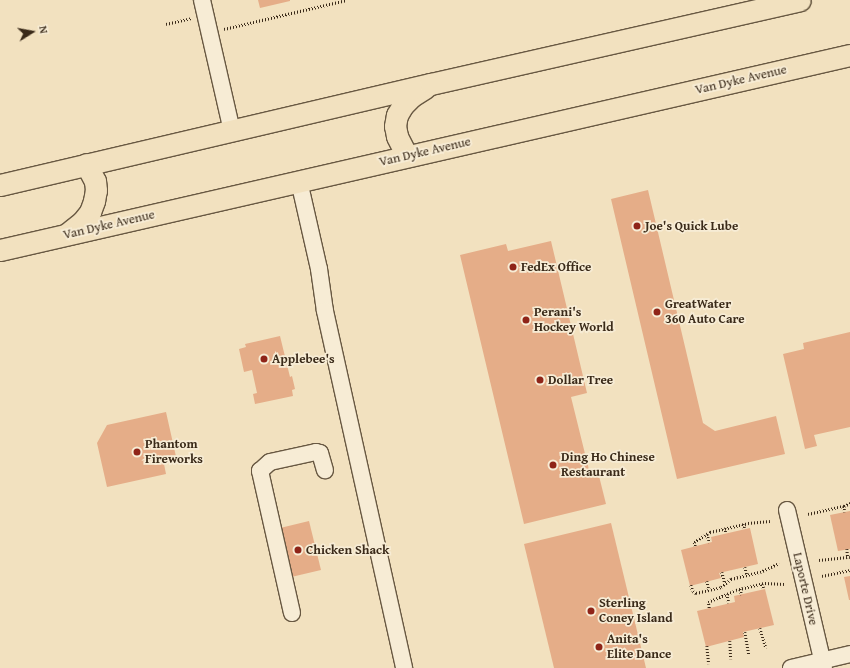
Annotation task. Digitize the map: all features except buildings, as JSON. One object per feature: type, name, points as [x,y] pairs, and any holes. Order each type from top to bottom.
[{"type":"main road","points":[[0,185],[431,84],[800,0]]},
{"type":"main road","name":"Van Dyke Avenue","points":[[0,250],[850,55]]},
{"type":"main road","points":[[407,156],[397,136],[395,126],[398,115],[412,96],[431,84]]},
{"type":"main road","points":[[67,235],[82,222],[90,212],[94,201],[96,190],[95,181],[86,164]]},
{"type":"street","points":[[204,8],[232,131]]},
{"type":"street","points":[[299,181],[319,269],[333,346],[404,668]]},
{"type":"street","points":[[292,613],[260,471],[270,462],[316,452],[320,453],[325,470]]},
{"type":"street","name":"Laporte Drive","points":[[787,510],[823,664]]},
{"type":"street","points":[[791,668],[823,664],[850,654]]},
{"type":"path","points":[[209,32],[347,0]]},
{"type":"path","points":[[166,24],[204,8]]},
{"type":"path","points":[[808,514],[844,506],[850,503]]},
{"type":"path","points":[[844,506],[845,512]]},
{"type":"path","points":[[695,546],[694,542],[707,534],[725,528],[770,521]]},
{"type":"path","points":[[743,524],[745,529]]},
{"type":"path","points":[[725,528],[726,533]]},
{"type":"path","points":[[707,534],[710,543]]},
{"type":"path","points":[[819,560],[849,557],[847,549]]},
{"type":"path","points":[[691,585],[693,591],[696,593],[721,587],[730,579],[760,572],[779,563]]},
{"type":"path","points":[[745,567],[747,575]]},
{"type":"path","points":[[822,576],[850,570]]},
{"type":"path","points":[[722,572],[725,583]]},
{"type":"path","points":[[707,581],[709,590]]},
{"type":"path","points":[[710,608],[708,602],[740,589],[762,584],[784,584]]},
{"type":"path","points":[[762,584],[764,589]]},
{"type":"path","points":[[740,589],[742,594]]},
{"type":"path","points":[[727,594],[729,603]]},
{"type":"path","points":[[760,628],[766,648]]},
{"type":"path","points":[[745,632],[749,655]]},
{"type":"path","points":[[730,641],[731,659]]},
{"type":"path","points":[[707,646],[709,664]]},
{"type":"place","name":"Joe's Quick Lube","points":[[637,226]]},
{"type":"place","name":"FedEx Office","points":[[513,267]]},
{"type":"place","name":"GreatWater 360 Auto Care","points":[[657,312]]},
{"type":"place","name":"Perani's Hockey World","points":[[526,320]]},
{"type":"place","name":"Applebee's","points":[[264,359]]},
{"type":"place","name":"Dollar Tree","points":[[540,380]]},
{"type":"place","name":"Phantom Fireworks","points":[[137,452]]},
{"type":"place","name":"Ding Ho Chinese Restaurant","points":[[553,465]]},
{"type":"place","name":"Chicken Shack","points":[[298,550]]},
{"type":"place","name":"Sterling Coney Island","points":[[591,611]]},
{"type":"place","name":"Anita's Elite Dance","points":[[599,647]]}]
